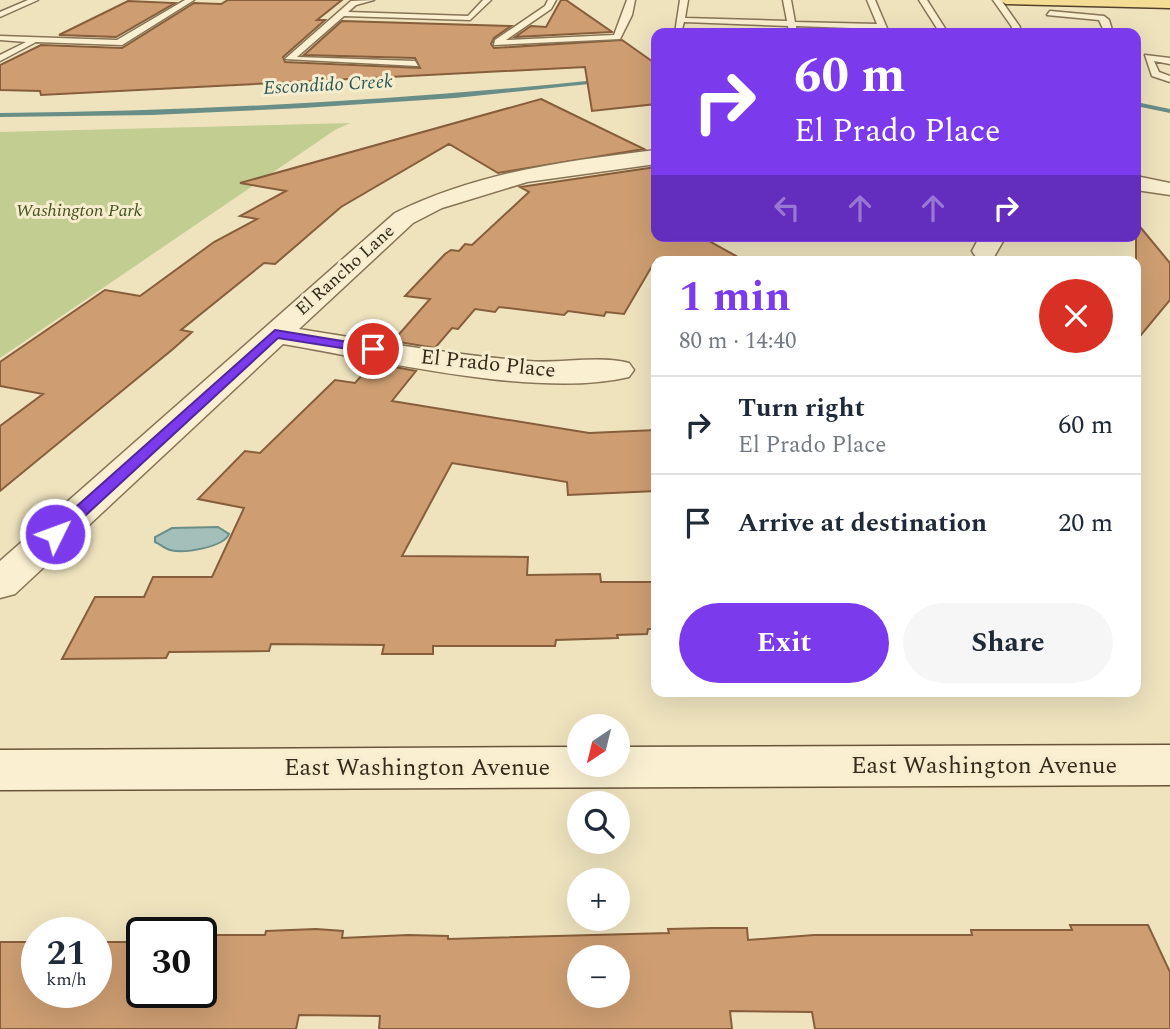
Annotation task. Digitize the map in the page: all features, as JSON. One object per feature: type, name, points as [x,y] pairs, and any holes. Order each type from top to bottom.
[{"type":"main road","points":[[1006,0],[1170,4]]},
{"type":"street","name":"El Rancho Lane","points":[[0,584],[388,230],[424,206],[505,179],[651,158]]},
{"type":"street","points":[[1141,184],[1165,189]]},
{"type":"street","name":"El Prado Place","points":[[275,334],[482,367],[550,373],[618,370]]},
{"type":"street","name":"East Washington Avenue","points":[[0,770],[1170,765]]},
{"type":"lane","points":[[0,15],[34,0]]},
{"type":"lane","points":[[0,38],[118,43],[190,0]]},
{"type":"lane","points":[[370,0],[354,4],[289,59],[415,64]]},
{"type":"lane","points":[[342,14],[470,18],[487,0]]},
{"type":"lane","points":[[552,0],[548,7],[497,43],[617,37],[625,22],[617,15],[620,9],[630,3]]},
{"type":"lane","points":[[679,28],[684,0]]},
{"type":"lane","points":[[787,0],[792,28]]},
{"type":"lane","points":[[871,0],[883,28]]},
{"type":"lane","points":[[923,0],[941,28]]},
{"type":"lane","points":[[997,0],[1016,28]]},
{"type":"lane","points":[[1050,13],[1101,18],[1105,20],[1107,28]]},
{"type":"lane","points":[[680,20],[780,28]]},
{"type":"lane","points":[[0,58],[37,40]]},
{"type":"lane","points":[[1170,61],[1148,57],[1155,74],[1170,79]]},
{"type":"green space","name":"Washington Park","points":[[350,123],[335,130],[0,358],[0,132]]},
{"type":"water","points":[[218,527],[229,534],[226,539],[212,546],[176,551],[155,542],[155,537],[172,528]]},
{"type":"building","points":[[228,0],[342,0],[317,20],[325,20],[283,57],[285,62],[420,68],[415,58],[304,55],[342,21],[511,26],[494,38],[491,44],[494,48],[622,40],[651,60],[651,105],[592,111],[585,67],[41,95],[40,91],[0,90],[0,65],[41,45],[122,48],[194,3],[221,4]]},
{"type":"building","points":[[561,0],[566,0],[612,32],[515,37],[531,26],[546,27]]},
{"type":"building","points":[[128,1],[175,3],[116,37],[59,35]]},
{"type":"building","points":[[541,99],[644,149],[498,173],[449,144],[341,207],[275,264],[264,263],[181,330],[192,332],[173,349],[0,491],[0,426],[43,394],[0,386],[0,362],[105,290],[140,296],[214,242],[257,219],[240,216],[286,191],[240,183]]},
{"type":"building","points":[[651,168],[651,242],[711,242],[736,256],[651,256],[651,268],[624,314],[606,312],[604,316],[568,311],[564,315],[499,307],[495,312],[475,309],[458,329],[452,328],[435,348],[393,341],[430,299],[405,296],[445,254],[451,250],[459,251],[465,244],[472,245],[529,192],[520,187]]},
{"type":"building","points":[[1141,228],[1170,263],[1170,300],[1141,335],[1141,256],[1136,256],[1136,242],[1141,242]]},
{"type":"building","points":[[373,363],[416,371],[392,401],[589,433],[651,430],[651,491],[568,495],[567,482],[452,463],[402,556],[528,557],[527,575],[600,574],[601,582],[651,582],[651,629],[648,629],[647,634],[556,640],[555,646],[433,646],[433,654],[382,654],[384,645],[271,644],[269,651],[169,652],[166,658],[62,659],[95,597],[144,597],[153,577],[212,577],[244,508],[198,499],[245,451],[260,453],[335,380],[355,383]]},
{"type":"building","points":[[1070,925],[1148,925],[1170,972],[1170,1029],[815,1029],[812,1012],[730,1011],[732,1029],[379,1029],[380,1016],[299,1015],[296,1029],[0,1029],[0,942],[21,942],[21,1008],[112,1008],[112,942],[126,942],[126,1008],[217,1008],[217,935],[265,935],[266,931],[316,929],[343,931],[342,938],[408,935],[448,936],[448,939],[669,933],[668,929],[747,928],[748,940],[814,935],[972,935],[971,930],[1072,930]]},
{"type":"waterway","name":"Escondido Creek","points":[[0,115],[303,106],[606,81]]},
{"type":"waterway","name":"Escondido Creek","points":[[1141,105],[1170,111]]},
{"type":"route","points":[[55,534],[275,334],[373,349]]}]
